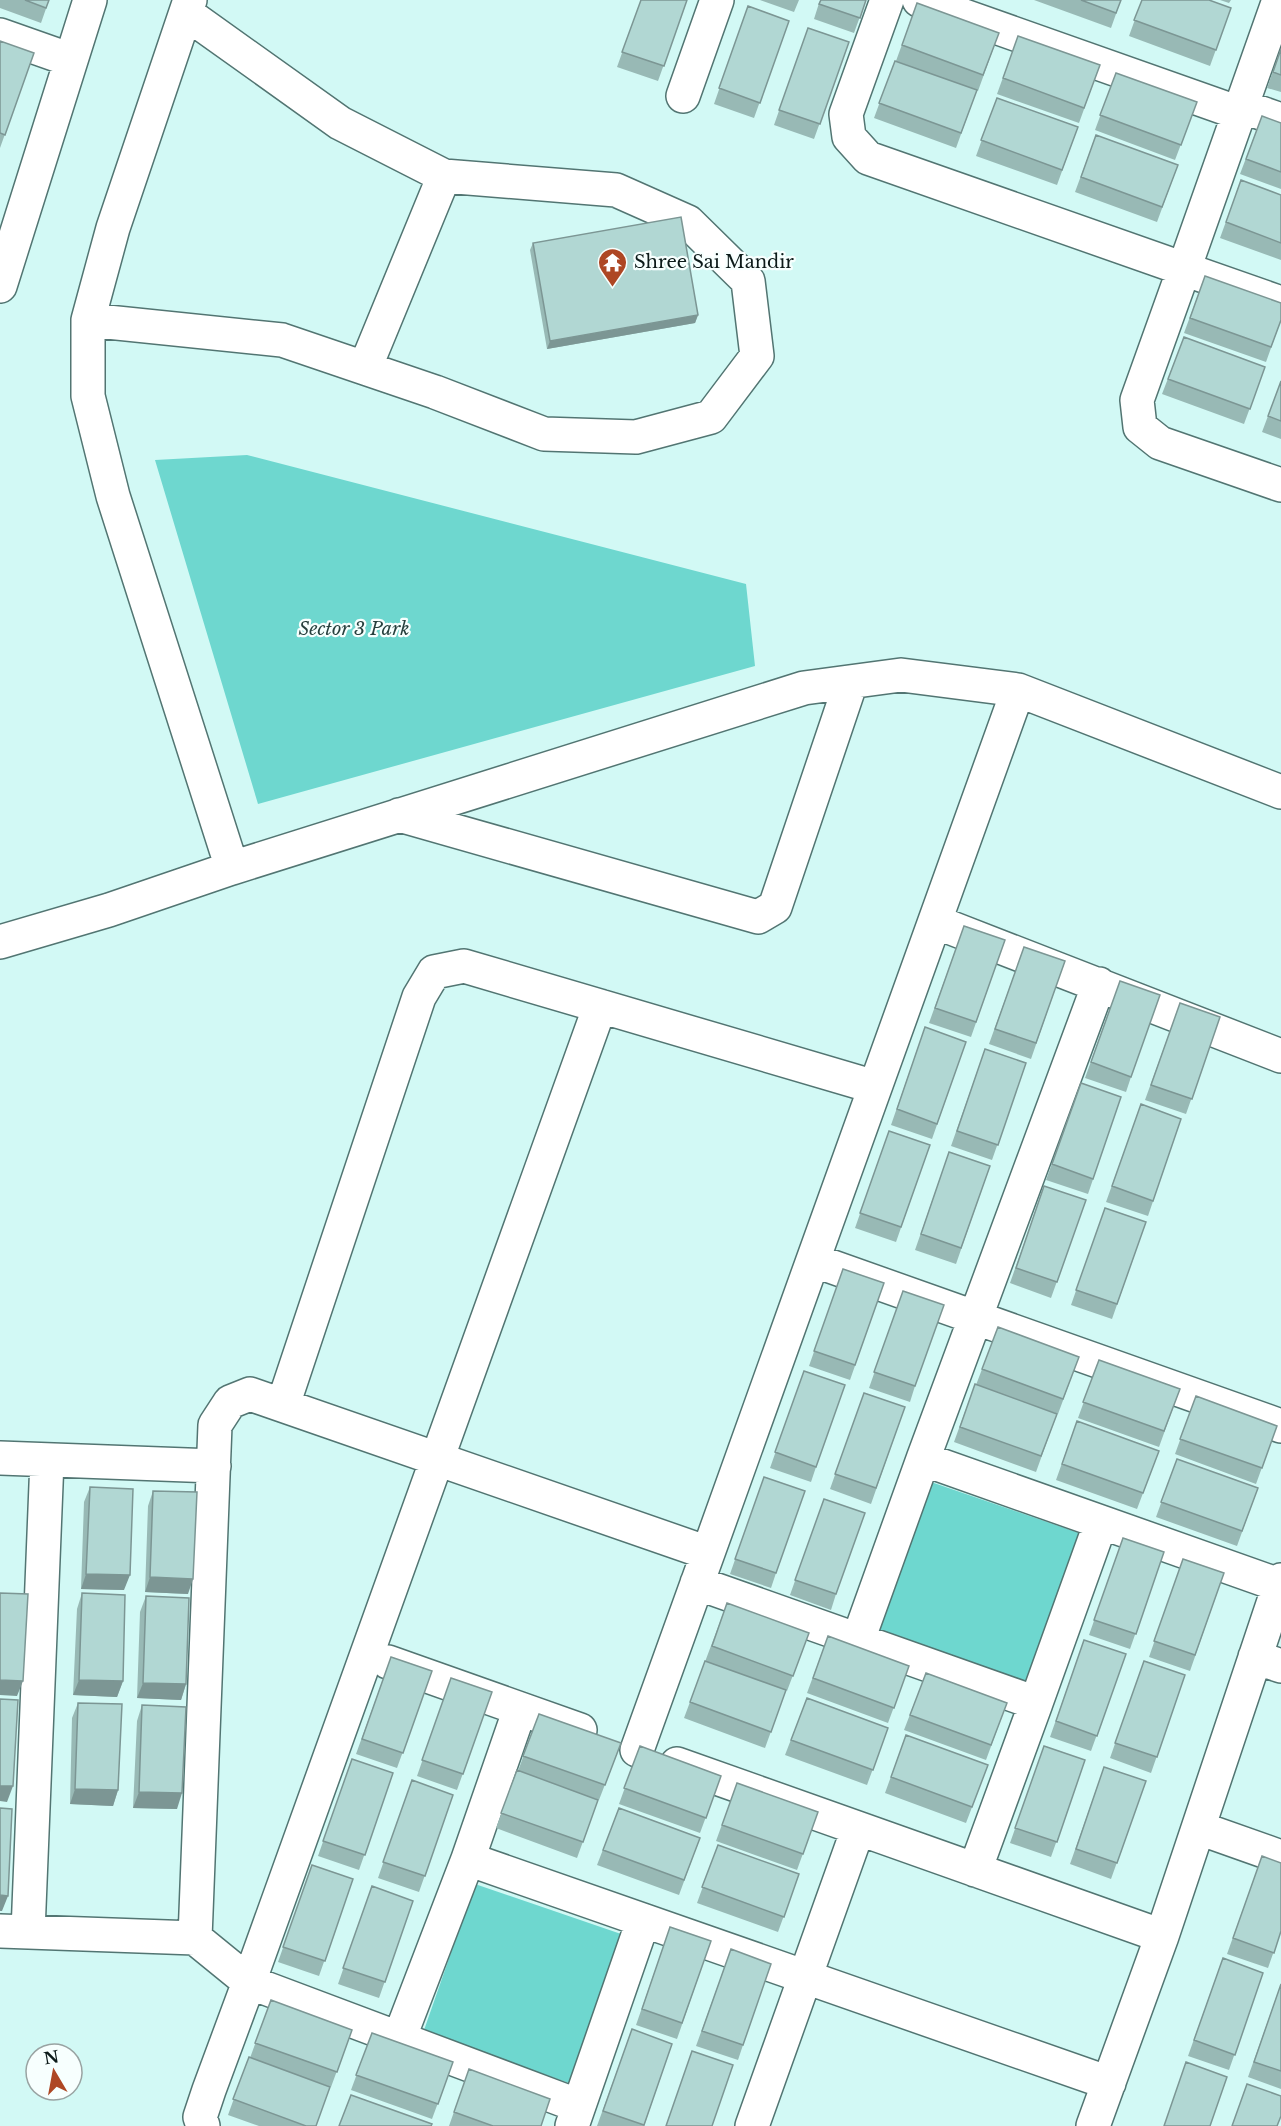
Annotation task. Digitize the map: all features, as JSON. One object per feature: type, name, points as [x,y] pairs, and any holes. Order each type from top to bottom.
[{"type":"street","points":[[0,286],[90,0]]},
{"type":"street","points":[[683,96],[717,0]]},
{"type":"street","points":[[887,0],[846,114],[849,137],[868,158],[1281,303]]},
{"type":"street","points":[[919,0],[1240,110],[1281,120]]},
{"type":"street","points":[[1279,0],[1137,400],[1140,427],[1160,443],[1281,485]]},
{"type":"street","points":[[88,320],[282,340],[435,392],[544,434],[636,436],[711,417],[757,356],[748,281],[688,222],[616,190],[444,176],[340,123],[188,6],[113,228],[88,320],[88,396],[113,496],[232,868]]},
{"type":"street","points":[[0,35],[71,60]]},
{"type":"street","points":[[365,369],[444,176]]},
{"type":"street","points":[[0,942],[109,910],[232,868],[804,688],[901,675],[1018,690],[1281,792]]},
{"type":"street","points":[[399,815],[758,917],[775,907],[851,682]]},
{"type":"street","points":[[637,1750],[1018,690]]},
{"type":"street","points":[[936,922],[1281,1056]]},
{"type":"street","points":[[283,1405],[419,997],[434,972],[464,966],[875,1087]]},
{"type":"street","points":[[858,1640],[1099,984]]},
{"type":"street","points":[[203,2126],[200,2117],[208,2090],[249,1982],[600,1006]]},
{"type":"street","points":[[813,1260],[1281,1426]]},
{"type":"street","points":[[195,1938],[215,1425],[230,1402],[250,1394],[438,1458],[702,1568],[858,1640],[1036,1703]]},
{"type":"street","points":[[0,1458],[214,1466]]},
{"type":"street","points":[[923,1459],[1280,1582],[1268,1662],[1199,1828],[1093,2126]]},
{"type":"street","points":[[47,1460],[14,1932],[195,1938],[249,1982],[399,2039],[575,2116],[643,1921]]},
{"type":"street","points":[[975,1870],[1101,1522]]},
{"type":"street","points":[[367,1655],[1162,1936]]},
{"type":"street","points":[[399,2039],[468,1860],[520,1709]]},
{"type":"street","points":[[1199,1828],[1281,1857]]},
{"type":"street","points":[[752,2126],[858,1829]]},
{"type":"street","points":[[468,1860],[1109,2083]]},
{"type":"green space","name":"Sector 3 Park","points":[[247,455],[746,584],[755,666],[258,804],[155,460]]},
{"type":"green space","points":[[931,1482],[1079,1533],[1027,1682],[878,1631]]},
{"type":"green space","points":[[475,1884],[624,1935],[572,2084],[423,2033]]},
{"type":"building","points":[[25,0],[49,0],[46,8]]},
{"type":"building","points":[[641,0],[687,0],[664,66],[622,52]]},
{"type":"building","points":[[821,0],[866,0],[860,18],[819,4]]},
{"type":"building","points":[[1081,0],[1121,0],[1116,13]]},
{"type":"building","points":[[1142,0],[1209,0],[1231,8],[1216,50],[1134,20]]},
{"type":"building","points":[[917,3],[999,33],[983,75],[902,45]]},
{"type":"building","points":[[748,6],[789,21],[760,103],[719,88]]},
{"type":"building","points":[[808,28],[849,42],[820,124],[779,110]]},
{"type":"building","points":[[1018,36],[1100,65],[1084,108],[1003,78]]},
{"type":"building","points":[[0,41],[34,53],[5,135],[0,133]]},
{"type":"building","points":[[1281,49],[1281,75],[1273,72]]},
{"type":"building","points":[[895,61],[977,90],[961,133],[879,103]]},
{"type":"building","points":[[1116,73],[1197,102],[1181,145],[1100,115]]},
{"type":"building","points":[[997,98],[1078,127],[1062,170],[981,140]]},
{"type":"building","points":[[1262,116],[1281,123],[1281,172],[1246,159]]},
{"type":"building","points":[[1096,135],[1178,165],[1162,207],[1081,177]]},
{"type":"building","points":[[1241,180],[1281,195],[1281,243],[1226,222]]},
{"type":"building","name":"Shree Sai Mandir","points":[[681,217],[698,315],[550,341],[533,243]]},
{"type":"building","points":[[1205,276],[1281,303],[1281,320],[1271,347],[1190,318]]},
{"type":"building","points":[[1184,337],[1265,367],[1250,409],[1168,379]]},
{"type":"building","points":[[1281,381],[1281,421],[1268,416]]},
{"type":"building","points":[[964,926],[1005,940],[976,1022],[935,1008]]},
{"type":"building","points":[[1024,947],[1065,961],[1036,1043],[995,1029]]},
{"type":"building","points":[[1120,981],[1160,995],[1131,1077],[1091,1062]]},
{"type":"building","points":[[1180,1003],[1220,1017],[1192,1099],[1151,1085]]},
{"type":"building","points":[[925,1027],[966,1042],[937,1124],[897,1109]]},
{"type":"building","points":[[985,1049],[1026,1063],[998,1145],[957,1131]]},
{"type":"building","points":[[1081,1083],[1121,1097],[1093,1179],[1052,1164]]},
{"type":"building","points":[[1141,1104],[1181,1119],[1153,1201],[1112,1186]]},
{"type":"building","points":[[889,1131],[930,1145],[901,1227],[860,1213]]},
{"type":"building","points":[[949,1152],[990,1166],[961,1248],[921,1234]]},
{"type":"building","points":[[1044,1186],[1086,1200],[1057,1282],[1016,1268]]},
{"type":"building","points":[[1105,1208],[1146,1222],[1117,1304],[1076,1290]]},
{"type":"building","points":[[843,1269],[884,1283],[855,1365],[814,1351]]},
{"type":"building","points":[[903,1291],[944,1305],[915,1386],[874,1372]]},
{"type":"building","points":[[998,1327],[1079,1357],[1063,1399],[982,1369]]},
{"type":"building","points":[[1099,1360],[1180,1389],[1164,1431],[1083,1402]]},
{"type":"building","points":[[804,1371],[845,1385],[816,1467],[775,1452]]},
{"type":"building","points":[[975,1384],[1057,1414],[1041,1456],[960,1427]]},
{"type":"building","points":[[864,1393],[905,1407],[876,1488],[835,1474]]},
{"type":"building","points":[[1196,1396],[1277,1426],[1262,1468],[1180,1439]]},
{"type":"building","points":[[1077,1421],[1159,1451],[1143,1493],[1062,1464]]},
{"type":"building","points":[[1177,1459],[1258,1488],[1242,1531],[1161,1502]]},
{"type":"building","points":[[764,1477],[805,1491],[776,1573],[735,1559]]},
{"type":"building","points":[[90,1487],[133,1489],[130,1575],[86,1574]]},
{"type":"building","points":[[153,1491],[197,1492],[193,1579],[150,1577]]},
{"type":"building","points":[[824,1499],[865,1513],[836,1594],[795,1580]]},
{"type":"building","points":[[1123,1538],[1164,1552],[1136,1634],[1094,1620]]},
{"type":"building","points":[[1183,1559],[1224,1573],[1195,1655],[1154,1641]]},
{"type":"building","points":[[0,1593],[28,1594],[23,1681],[0,1680]]},
{"type":"building","points":[[82,1593],[125,1595],[123,1681],[79,1680]]},
{"type":"building","points":[[146,1596],[189,1598],[186,1684],[143,1683]]},
{"type":"building","points":[[727,1603],[809,1633],[793,1676],[712,1646]]},
{"type":"building","points":[[828,1636],[909,1666],[894,1708],[813,1678]]},
{"type":"building","points":[[1084,1640],[1126,1654],[1097,1736],[1056,1721]]},
{"type":"building","points":[[391,1657],[432,1671],[403,1753],[362,1739]]},
{"type":"building","points":[[705,1661],[786,1690],[771,1732],[690,1702]]},
{"type":"building","points":[[1144,1661],[1185,1675],[1157,1757],[1115,1743]]},
{"type":"building","points":[[926,1673],[1007,1703],[991,1745],[910,1715]]},
{"type":"building","points":[[451,1678],[492,1692],[463,1774],[422,1760]]},
{"type":"building","points":[[807,1698],[888,1728],[873,1770],[791,1740]]},
{"type":"building","points":[[0,1699],[18,1700],[13,1786],[0,1786]]},
{"type":"building","points":[[78,1703],[122,1704],[118,1790],[75,1789]]},
{"type":"building","points":[[142,1705],[186,1707],[182,1793],[139,1792]]},
{"type":"building","points":[[539,1714],[621,1743],[605,1785],[523,1756]]},
{"type":"building","points":[[906,1735],[988,1765],[972,1807],[891,1777]]},
{"type":"building","points":[[640,1746],[721,1776],[706,1818],[624,1788]]},
{"type":"building","points":[[1044,1746],[1085,1760],[1057,1842],[1015,1828]]},
{"type":"building","points":[[352,1759],[393,1773],[365,1855],[323,1841]]},
{"type":"building","points":[[1104,1767],[1146,1781],[1117,1863],[1076,1849]]},
{"type":"building","points":[[517,1770],[598,1800],[583,1842],[501,1813]]},
{"type":"building","points":[[412,1780],[453,1795],[425,1876],[383,1862]]},
{"type":"building","points":[[737,1783],[818,1812],[803,1854],[722,1825]]},
{"type":"building","points":[[0,1808],[12,1809],[8,1896],[0,1895]]},
{"type":"building","points":[[619,1808],[700,1838],[684,1880],[603,1850]]},
{"type":"building","points":[[718,1845],[799,1874],[784,1917],[702,1887]]},
{"type":"building","points":[[1262,1856],[1281,1863],[1281,1931],[1274,1953],[1233,1938]]},
{"type":"building","points":[[312,1865],[353,1879],[325,1961],[283,1947]]},
{"type":"building","points":[[372,1886],[413,1901],[385,1982],[343,1968]]},
{"type":"building","points":[[670,1927],[711,1941],[682,2023],[642,2009]]},
{"type":"building","points":[[731,1949],[771,1964],[743,2045],[702,2031]]},
{"type":"building","points":[[1223,1958],[1263,1973],[1235,2055],[1194,2040]]},
{"type":"building","points":[[1281,1984],[1281,2071],[1254,2062]]},
{"type":"building","points":[[271,2000],[352,2030],[337,2072],[255,2043]]},
{"type":"building","points":[[632,2029],[672,2044],[644,2125],[603,2111]]},
{"type":"building","points":[[372,2033],[453,2062],[438,2104],[356,2075]]},
{"type":"building","points":[[692,2051],[733,2065],[712,2126],[666,2126]]},
{"type":"building","points":[[249,2057],[330,2087],[316,2126],[306,2126],[233,2099]]},
{"type":"building","points":[[1186,2062],[1227,2077],[1210,2126],[1164,2126]]},
{"type":"building","points":[[469,2069],[550,2099],[541,2126],[493,2126],[454,2112]]},
{"type":"building","points":[[1247,2084],[1281,2096],[1281,2116],[1277,2126],[1232,2126]]},
{"type":"building","points":[[351,2095],[432,2124],[431,2126],[339,2126]]},
{"type":"place","name":"Shree Sai Mandir","points":[[613,288]]}]
